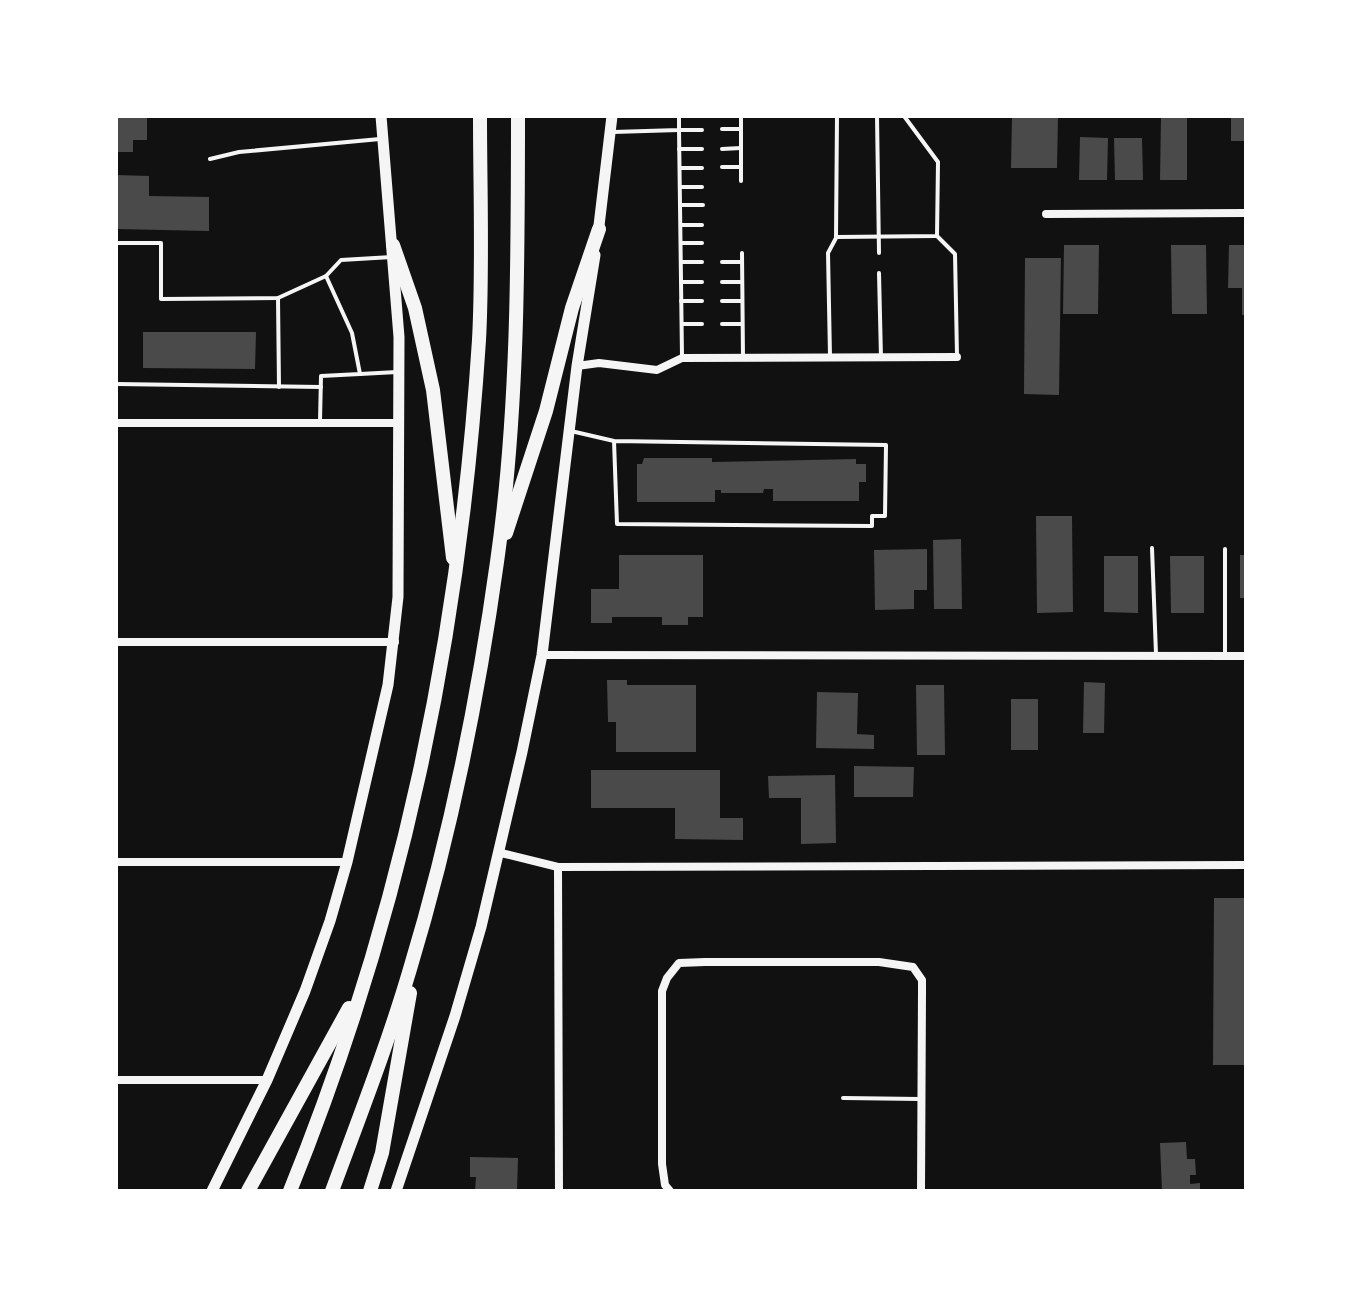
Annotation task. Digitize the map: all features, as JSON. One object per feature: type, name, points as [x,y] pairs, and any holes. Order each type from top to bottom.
[{"type":"highway","points":[[290,1191],[319,1119],[370,969],[424,761],[464,517],[479,336],[480,116]]},
{"type":"highway","points":[[370,1191],[382,1153],[420,934],[472,713],[498,560],[511,415],[517,298],[518,116]]},
{"type":"highway","points":[[498,560],[546,411],[572,308],[599,229]]},
{"type":"highway","points":[[394,251],[415,308],[433,390],[455,581]]},
{"type":"highway","points":[[332,1191],[387,1040],[420,934]]},
{"type":"highway","points":[[248,1191],[370,969]]},
{"type":"main road","points":[[212,1191],[267,1080],[305,991],[330,921],[347,862],[395,642],[399,561],[399,372],[394,251],[381,116]]},
{"type":"main road","points":[[396,1191],[455,1016],[501,853],[542,655],[577,366],[599,229],[612,116]]},
{"type":"street","points":[[1046,214],[1246,213]]},
{"type":"street","points":[[577,366],[599,363],[657,370],[682,358],[957,357]]},
{"type":"street","points":[[116,423],[399,423]]},
{"type":"street","points":[[116,642],[395,642]]},
{"type":"street","points":[[542,655],[1246,656]]},
{"type":"street","points":[[501,853],[558,867],[1246,865]]},
{"type":"street","points":[[116,862],[347,862]]},
{"type":"street","points":[[558,867],[559,1191]]},
{"type":"street","points":[[670,1191],[665,1185],[662,1164],[662,991],[667,978],[679,963],[879,962],[913,967],[922,980],[921,1191]]},
{"type":"street","points":[[116,1080],[267,1080]]},
{"type":"lane","points":[[679,116],[682,358]]},
{"type":"lane","points":[[741,116],[741,181]]},
{"type":"lane","points":[[830,358],[828,253],[836,237],[837,116]]},
{"type":"lane","points":[[877,116],[879,253]]},
{"type":"lane","points":[[904,116],[938,162],[937,236],[955,254],[957,357]]},
{"type":"lane","points":[[722,129],[741,129]]},
{"type":"lane","points":[[611,132],[702,130]]},
{"type":"lane","points":[[210,159],[239,152],[383,139]]},
{"type":"lane","points":[[722,149],[741,148]]},
{"type":"lane","points":[[679,149],[702,149]]},
{"type":"lane","points":[[722,167],[741,167]]},
{"type":"lane","points":[[680,168],[702,168]]},
{"type":"lane","points":[[680,187],[702,187]]},
{"type":"lane","points":[[680,205],[703,205]]},
{"type":"lane","points":[[681,225],[702,225]]},
{"type":"lane","points":[[836,237],[937,236]]},
{"type":"lane","points":[[116,243],[161,243],[161,299],[278,298],[326,276],[341,260],[394,251]]},
{"type":"lane","points":[[681,243],[702,243]]},
{"type":"lane","points":[[742,253],[743,358]]},
{"type":"lane","points":[[681,262],[702,262]]},
{"type":"lane","points":[[722,262],[742,262]]},
{"type":"lane","points":[[879,273],[881,358]]},
{"type":"lane","points":[[326,276],[352,333],[360,374]]},
{"type":"lane","points":[[681,282],[702,282]]},
{"type":"lane","points":[[722,282],[742,282]]},
{"type":"lane","points":[[278,298],[279,387]]},
{"type":"lane","points":[[681,301],[702,301]]},
{"type":"lane","points":[[722,301],[742,301]]},
{"type":"lane","points":[[682,324],[702,324]]},
{"type":"lane","points":[[722,324],[742,324]]},
{"type":"lane","points":[[320,423],[321,376],[399,372]]},
{"type":"lane","points":[[116,384],[321,387]]},
{"type":"lane","points":[[571,431],[614,441],[886,445],[885,516],[872,516],[872,526],[617,524],[614,441]]},
{"type":"lane","points":[[1152,548],[1157,656]]},
{"type":"lane","points":[[1225,549],[1225,656]]},
{"type":"lane","points":[[843,1098],[922,1099]]},
{"type":"building","points":[[116,116],[147,116],[147,140],[133,140],[133,152],[116,152]]},
{"type":"building","points":[[1012,116],[1058,116],[1057,168],[1011,168]]},
{"type":"building","points":[[1161,116],[1187,116],[1187,180],[1160,180]]},
{"type":"building","points":[[1231,116],[1246,116],[1246,141],[1231,141]]},
{"type":"building","points":[[1080,137],[1108,138],[1107,180],[1079,180]]},
{"type":"building","points":[[1114,138],[1142,138],[1143,180],[1115,180]]},
{"type":"building","points":[[116,175],[149,176],[149,196],[209,197],[209,231],[116,229]]},
{"type":"building","points":[[1064,245],[1099,245],[1098,314],[1063,314]]},
{"type":"building","points":[[1171,245],[1206,245],[1207,314],[1172,314]]},
{"type":"building","points":[[1229,245],[1246,245],[1246,315],[1242,315],[1242,288],[1228,288]]},
{"type":"building","points":[[1025,258],[1061,258],[1059,395],[1024,394]]},
{"type":"building","points":[[143,332],[256,332],[255,369],[143,368]]},
{"type":"building","points":[[644,458],[712,458],[712,462],[856,459],[856,464],[866,464],[866,482],[859,482],[859,501],[773,501],[773,489],[764,489],[763,493],[721,493],[721,490],[715,490],[715,502],[637,502],[637,464],[642,464]]},
{"type":"building","points":[[1036,516],[1072,516],[1073,612],[1037,613]]},
{"type":"building","points":[[961,539],[962,609],[934,609],[933,540]]},
{"type":"building","points":[[927,549],[927,590],[914,590],[914,609],[875,610],[874,550]]},
{"type":"building","points":[[619,555],[703,555],[703,617],[688,617],[688,625],[662,625],[662,617],[612,617],[612,623],[591,623],[591,589],[619,589]]},
{"type":"building","points":[[1240,555],[1246,555],[1246,598],[1240,598]]},
{"type":"building","points":[[1104,556],[1138,556],[1138,613],[1104,612]]},
{"type":"building","points":[[1170,556],[1204,556],[1204,613],[1171,613]]},
{"type":"building","points":[[607,680],[627,680],[627,685],[696,685],[696,752],[616,752],[616,722],[608,722]]},
{"type":"building","points":[[1084,682],[1105,683],[1104,733],[1083,733]]},
{"type":"building","points":[[916,685],[944,685],[945,755],[917,755]]},
{"type":"building","points":[[817,692],[858,693],[857,734],[874,735],[874,749],[816,748]]},
{"type":"building","points":[[1011,699],[1038,699],[1038,750],[1011,750]]},
{"type":"building","points":[[854,766],[914,767],[913,797],[854,797]]},
{"type":"building","points":[[591,770],[720,770],[720,818],[743,818],[743,840],[675,839],[675,808],[591,808]]},
{"type":"building","points":[[835,775],[836,843],[801,844],[801,798],[769,798],[768,776]]},
{"type":"building","points":[[1214,898],[1245,898],[1244,1065],[1213,1065]]},
{"type":"building","points":[[1186,1142],[1187,1159],[1195,1159],[1196,1175],[1190,1175],[1190,1184],[1200,1183],[1200,1191],[1162,1191],[1160,1143]]},
{"type":"building","points":[[470,1157],[518,1158],[517,1191],[475,1191],[476,1177],[470,1177]]}]
